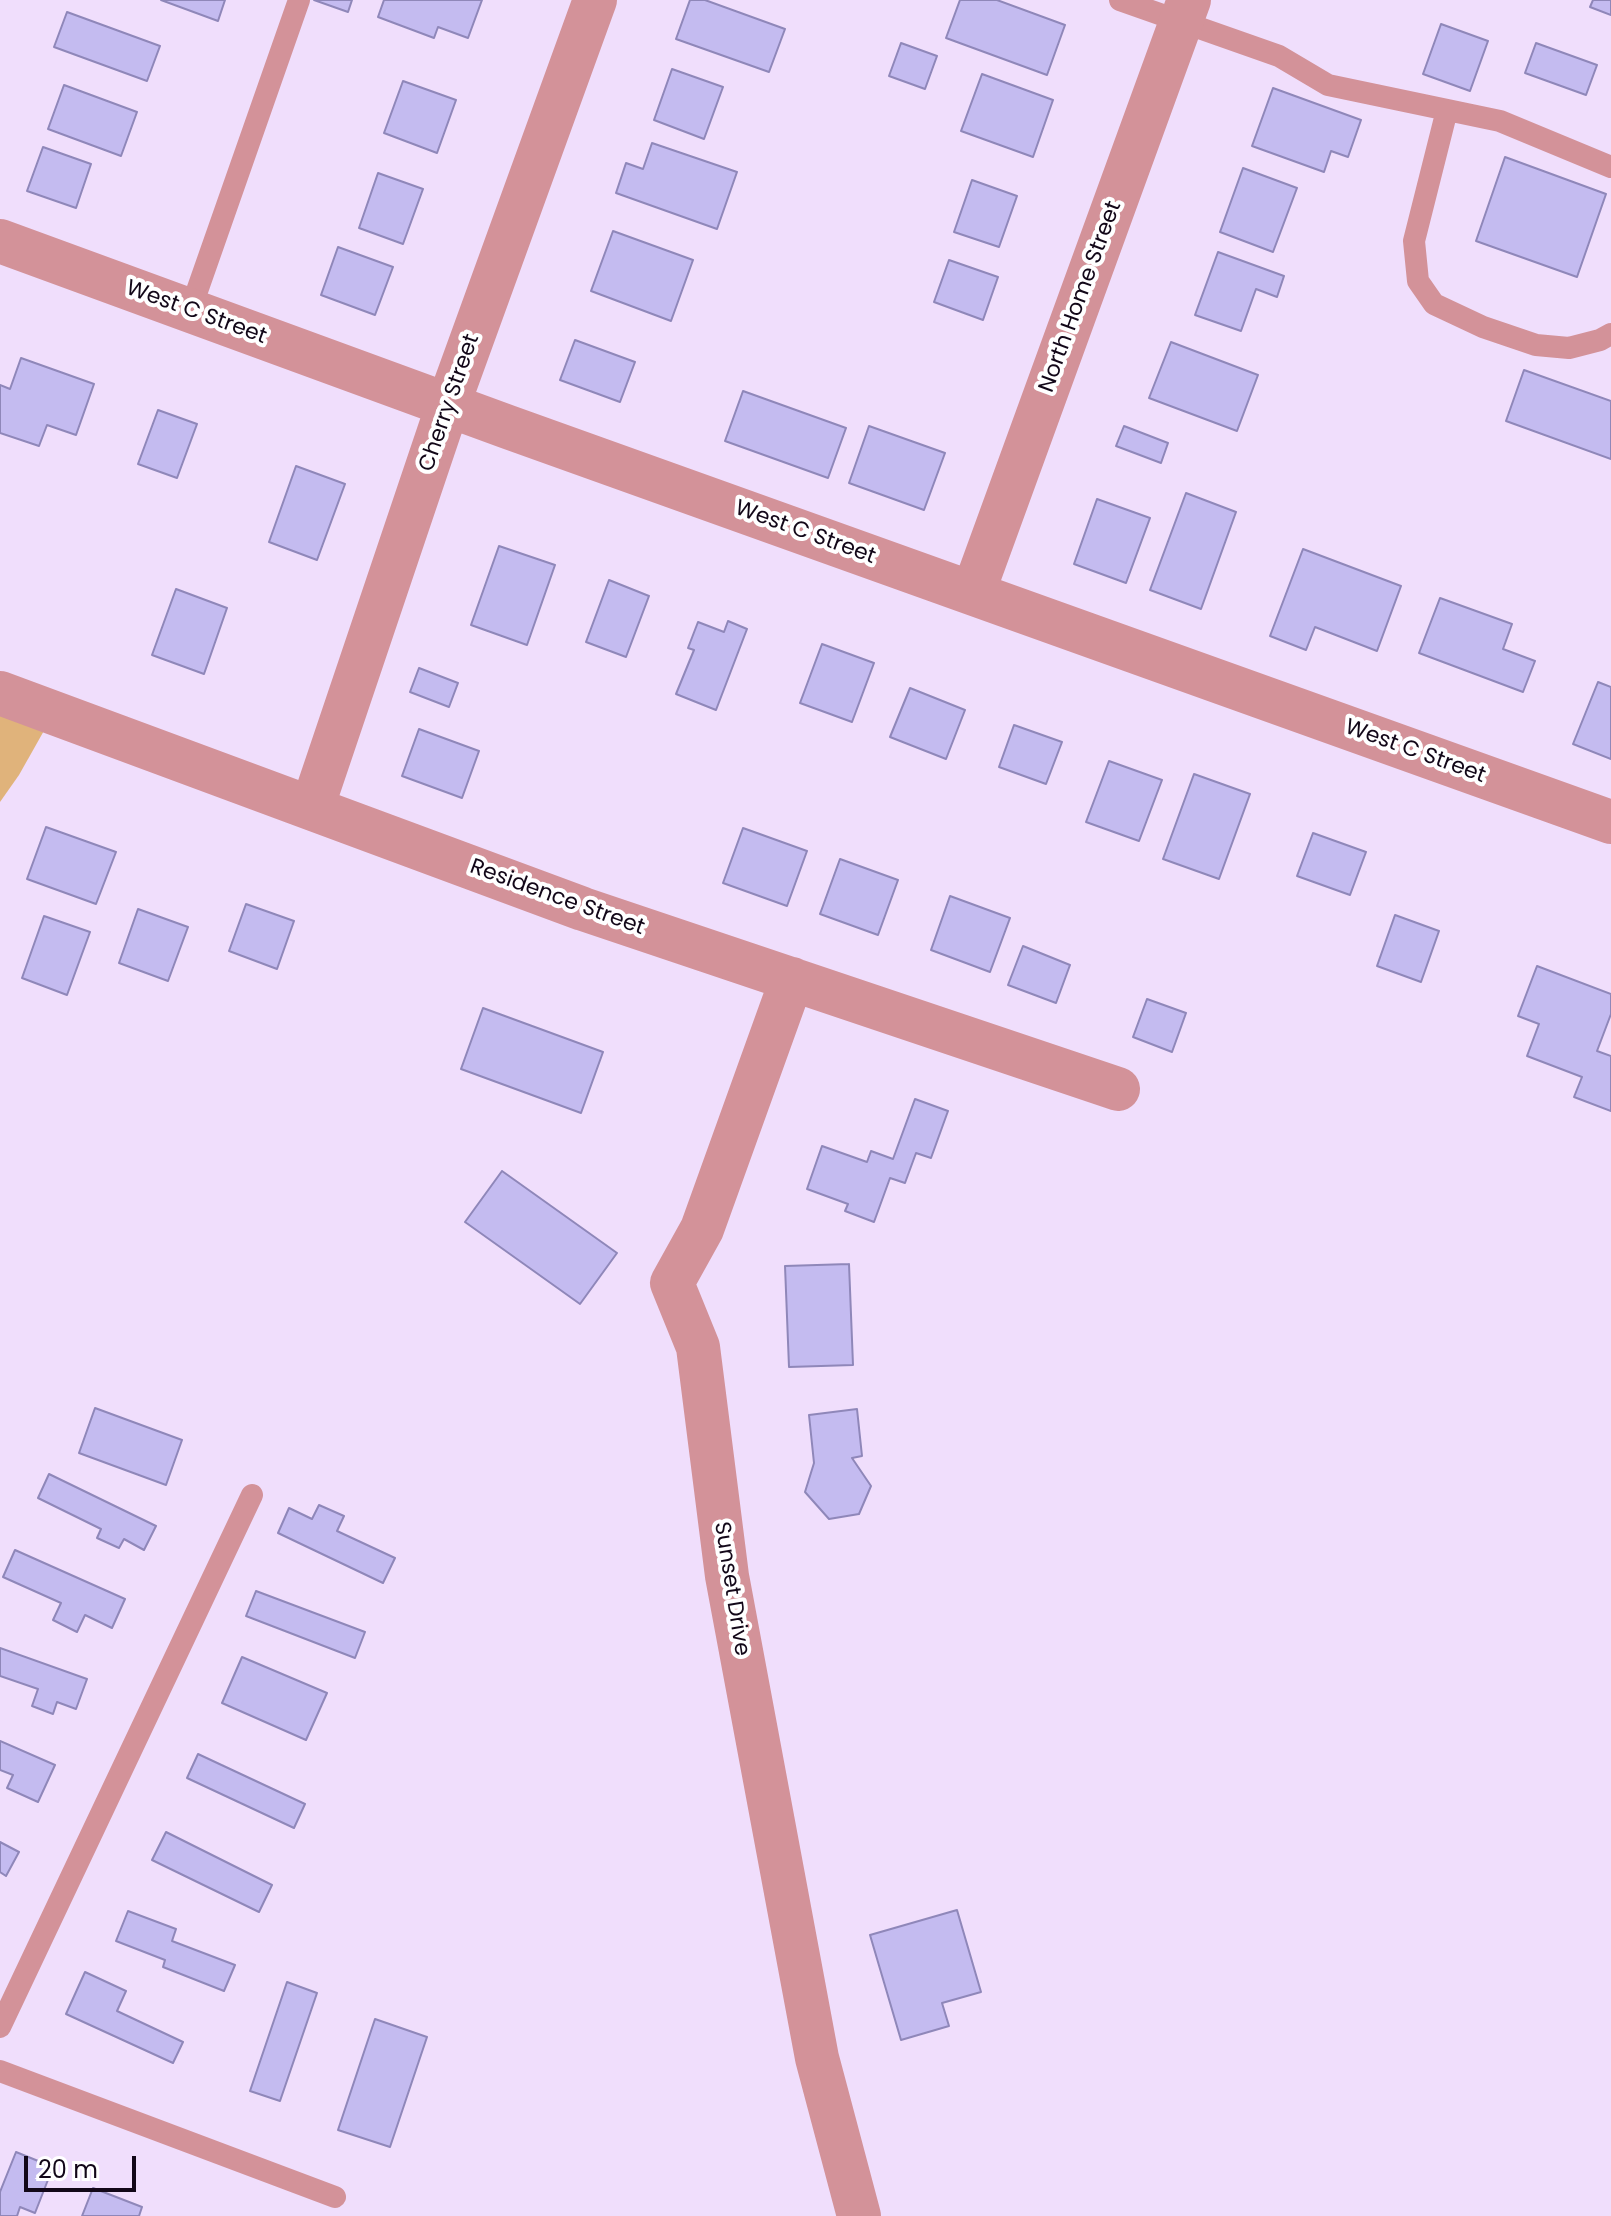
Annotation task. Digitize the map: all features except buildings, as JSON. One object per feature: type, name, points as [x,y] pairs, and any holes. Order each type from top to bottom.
[{"type":"street","name":"Cherry Street","points":[[312,808],[448,405],[595,0]]},
{"type":"street","name":"North Home Street","points":[[973,593],[1185,11]]},
{"type":"street","name":"West C Street","points":[[0,241],[1611,822]]},
{"type":"street","name":"Residence Street","points":[[0,693],[583,909],[1118,1089]]},
{"type":"street","name":"Sunset Drive","points":[[792,979],[702,1229],[672,1283],[698,1347],[729,1591],[817,2058],[859,2216]]},
{"type":"lane","points":[[190,311],[299,0]]},
{"type":"lane","points":[[1120,0],[1185,11],[1279,56],[1328,85],[1500,121],[1611,167]]},
{"type":"lane","points":[[1447,110],[1414,241],[1418,281],[1434,304],[1483,327],[1536,345],[1569,348],[1611,334]]},
{"type":"lane","points":[[0,2027],[252,1495]]},
{"type":"lane","points":[[0,2071],[335,2197]]},
{"type":"shaded area","points":[[0,693],[54,713],[0,802]]}]
